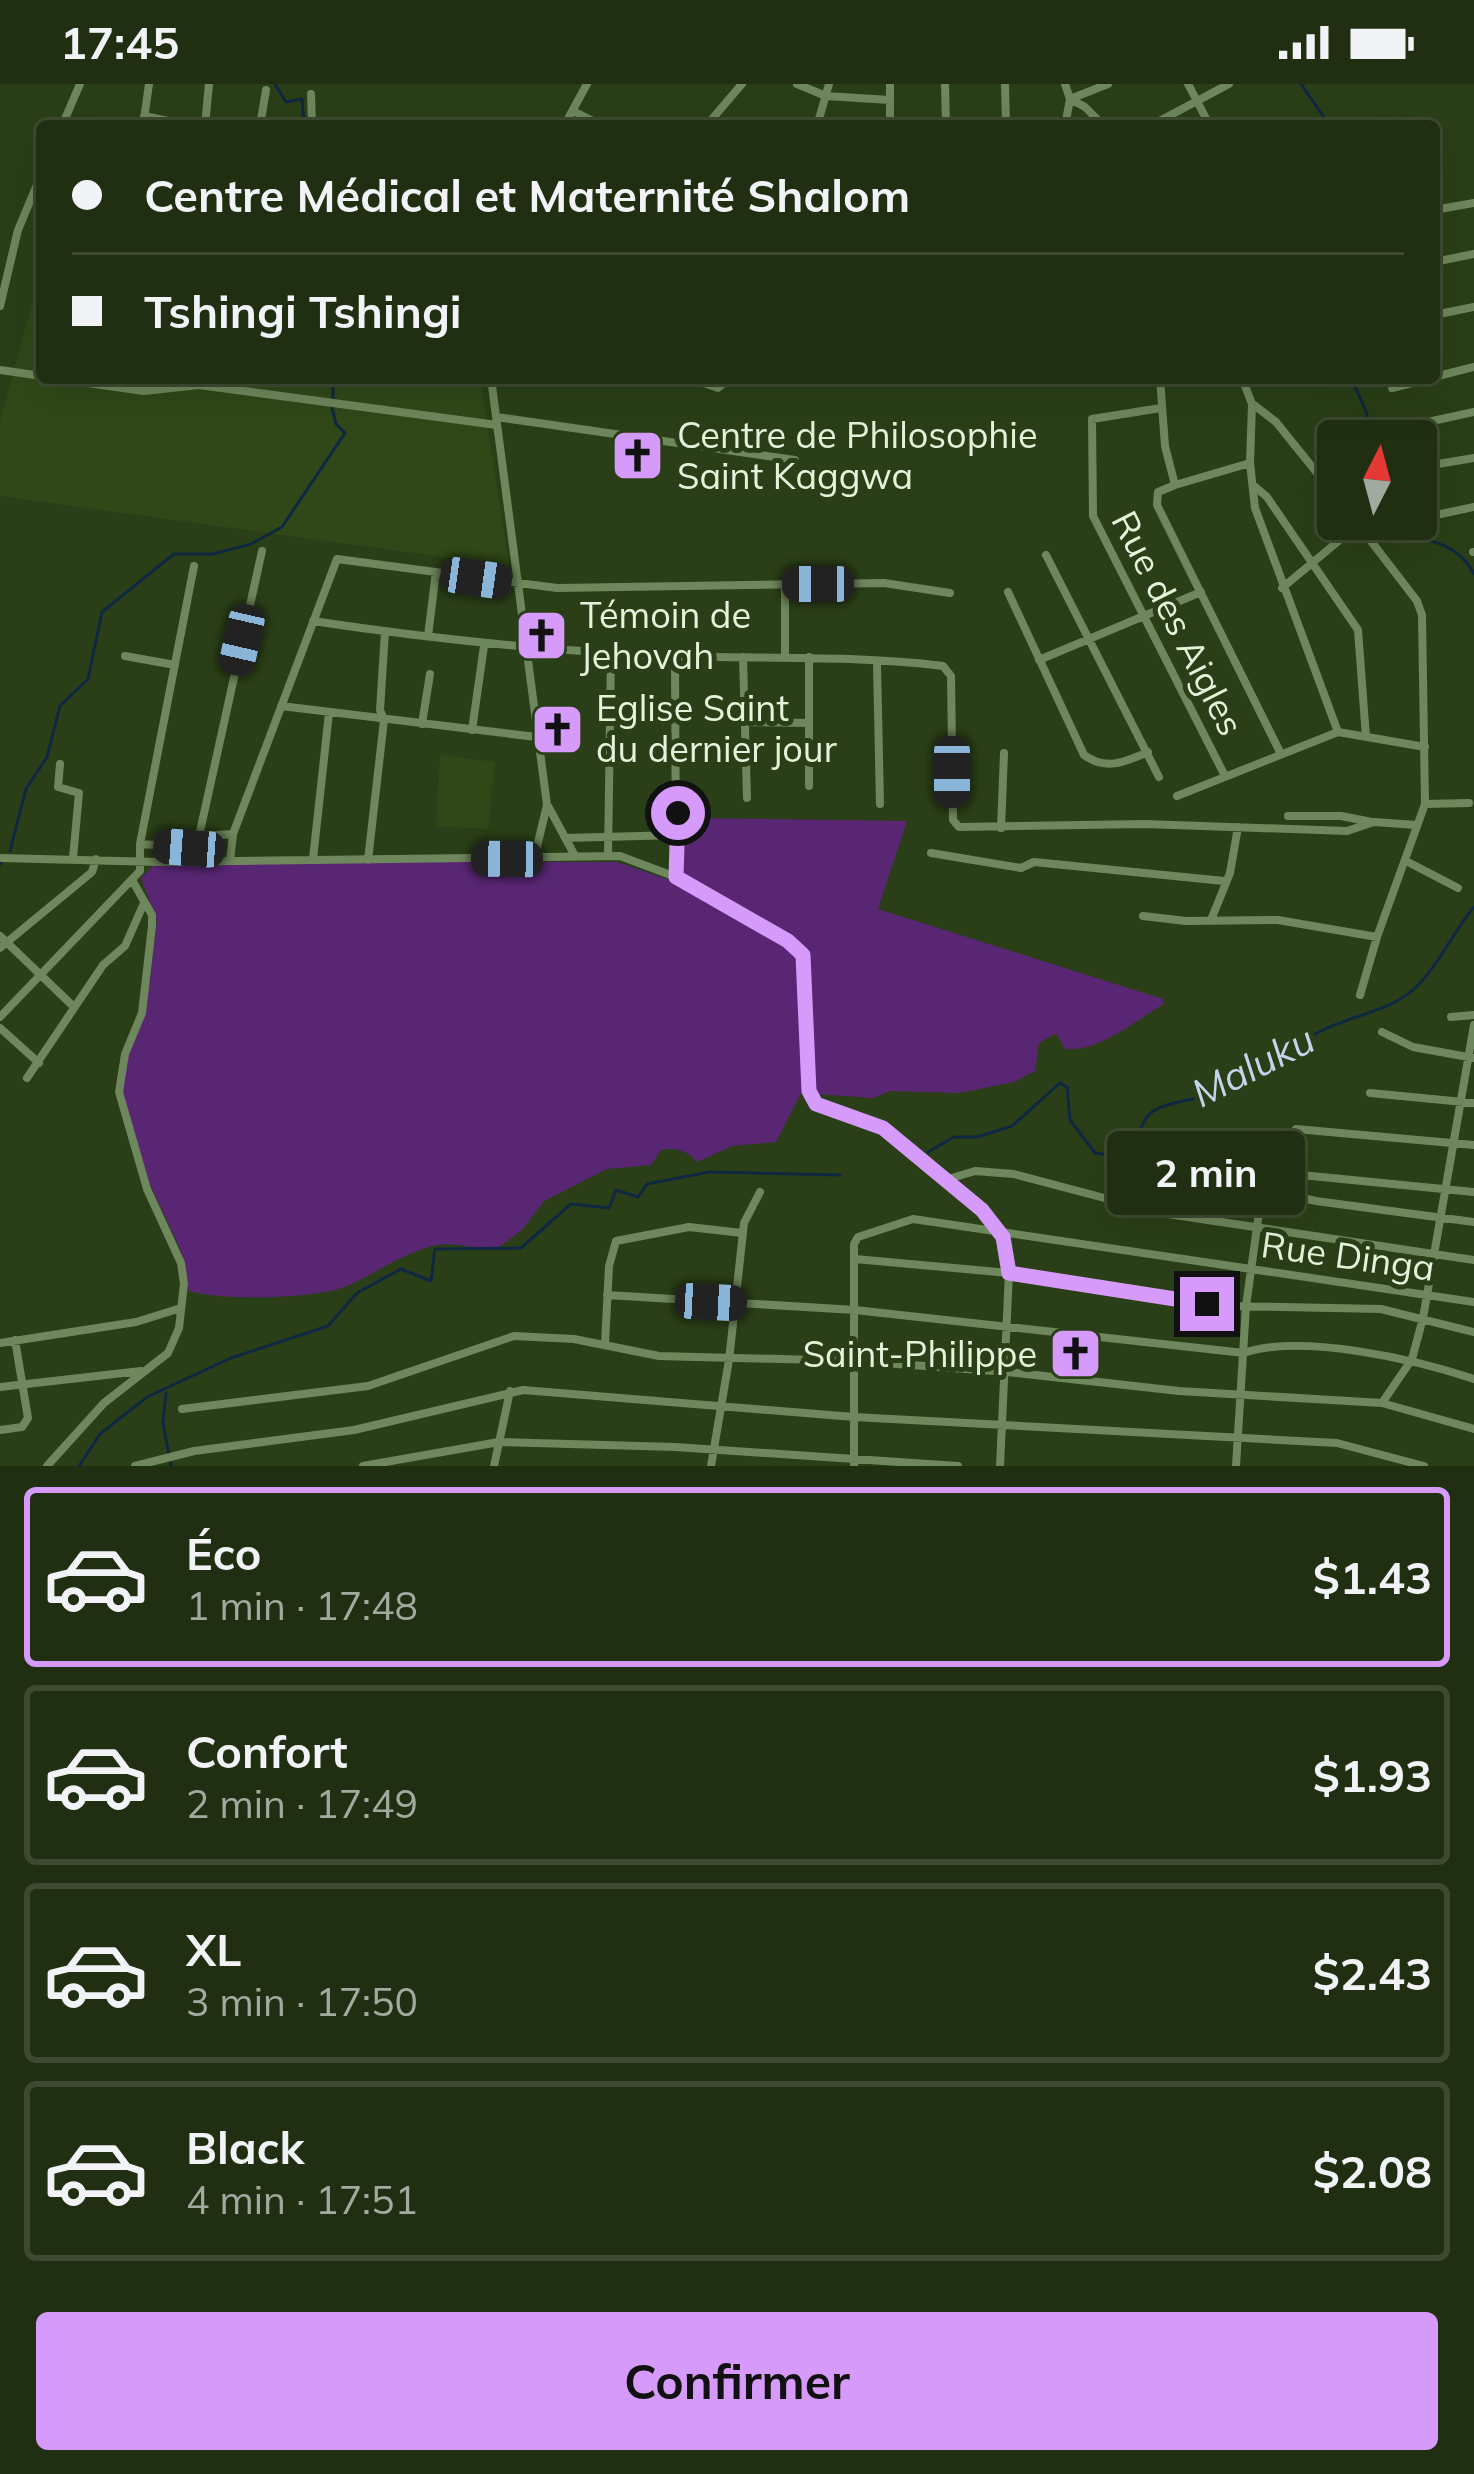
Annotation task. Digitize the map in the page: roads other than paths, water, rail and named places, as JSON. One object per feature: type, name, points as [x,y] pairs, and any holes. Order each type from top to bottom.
[{"type":"street","points":[[65,120],[80,84]]},
{"type":"street","points":[[143,120],[149,84]]},
{"type":"street","points":[[206,120],[209,84]]},
{"type":"street","points":[[568,120],[587,84]]},
{"type":"street","points":[[711,120],[742,84]]},
{"type":"street","points":[[797,84],[826,96],[890,100]]},
{"type":"street","points":[[819,120],[830,84]]},
{"type":"street","points":[[890,84],[890,120]]},
{"type":"street","points":[[945,84],[946,120]]},
{"type":"street","points":[[1005,84],[1006,120]]},
{"type":"street","points":[[1065,84],[1070,99],[1066,120]]},
{"type":"street","points":[[1070,99],[1108,84]]},
{"type":"street","points":[[1188,84],[1207,120]]},
{"type":"street","points":[[1161,120],[1229,84]]},
{"type":"street","points":[[261,120],[266,90]]},
{"type":"street","points":[[311,94],[312,120]]},
{"type":"street","points":[[1070,99],[1098,120]]},
{"type":"street","points":[[573,112],[590,120]]},
{"type":"street","points":[[0,306],[19,230],[36,187]]},
{"type":"street","points":[[1440,209],[1474,202]]},
{"type":"street","points":[[1440,261],[1474,254]]},
{"type":"street","points":[[1440,314],[1474,307]]},
{"type":"street","points":[[1440,376],[1474,367]]},
{"type":"street","points":[[0,370],[36,375]]},
{"type":"street","points":[[95,384],[144,391],[199,385],[795,460]]},
{"type":"street","points":[[491,384],[547,805],[576,857]]},
{"type":"street","points":[[1160,384],[1174,485]]},
{"type":"street","points":[[1244,384],[1252,404],[1250,463],[1255,508],[1338,732]]},
{"type":"street","points":[[1392,388],[1408,384]]},
{"type":"street","points":[[1252,404],[1271,416],[1317,473]]},
{"type":"street","name":"Rue des Aigles","points":[[1161,408],[1096,416],[1091,421],[1091,510],[1225,776]]},
{"type":"street","points":[[1434,420],[1474,412]]},
{"type":"street","points":[[1437,464],[1474,458]]},
{"type":"street","points":[[1250,463],[1174,485],[1158,492],[1155,500],[1282,754]]},
{"type":"street","points":[[1252,484],[1267,497],[1360,636],[1366,736]]},
{"type":"street","points":[[1437,515],[1474,507]]},
{"type":"street","points":[[1282,588],[1337,540]]},
{"type":"street","points":[[1360,995],[1425,804],[1421,610],[1370,540]]},
{"type":"street","points":[[176,862],[199,836],[262,551]]},
{"type":"street","points":[[1046,555],[1159,777]]},
{"type":"street","points":[[230,860],[233,834],[337,559],[557,588],[884,583],[950,593]]},
{"type":"street","points":[[0,1017],[133,880],[142,859],[140,844],[194,566]]},
{"type":"street","points":[[428,637],[436,572]]},
{"type":"street","points":[[785,584],[785,656]]},
{"type":"street","points":[[1008,592],[1084,755],[1113,765],[1148,752]]},
{"type":"street","points":[[1039,660],[1202,592]]},
{"type":"street","points":[[313,621],[484,646],[809,657],[906,662],[950,670],[954,823],[959,827],[1103,824],[1347,830],[1374,822]]},
{"type":"street","points":[[368,860],[384,720],[380,710],[385,632]]},
{"type":"street","points":[[472,730],[484,646]]},
{"type":"street","points":[[608,856],[611,653]]},
{"type":"street","points":[[125,656],[175,665]]},
{"type":"street","points":[[675,656],[676,877]]},
{"type":"street","points":[[743,657],[747,798]]},
{"type":"street","points":[[809,657],[809,786]]},
{"type":"street","points":[[877,664],[880,803]]},
{"type":"street","points":[[422,724],[430,674]]},
{"type":"street","points":[[281,706],[537,737]]},
{"type":"street","points":[[313,859],[329,713]]},
{"type":"street","points":[[745,722],[809,723]]},
{"type":"street","points":[[1178,796],[1338,732],[1425,748]]},
{"type":"street","points":[[1001,828],[1004,753]]},
{"type":"street","points":[[60,764],[58,787],[79,793],[73,859]]},
{"type":"street","points":[[1425,804],[1469,803]]},
{"type":"street","points":[[534,859],[547,805]]},
{"type":"street","points":[[1288,816],[1341,816],[1416,825]]},
{"type":"street","points":[[1211,920],[1230,872],[1238,826]]},
{"type":"street","points":[[199,836],[233,834]]},
{"type":"street","points":[[566,838],[678,835]]},
{"type":"street","points":[[140,844],[189,848]]},
{"type":"street","points":[[931,853],[1022,868],[1034,862],[1224,881]]},
{"type":"street","points":[[4,858],[176,862],[608,856],[641,862],[676,877],[800,950],[811,1097],[820,1107],[877,1125],[999,1229],[1009,1273],[1000,1466]]},
{"type":"street","points":[[74,1007],[2,942],[92,872],[96,859]]},
{"type":"street","points":[[1406,861],[1458,887]]},
{"type":"street","points":[[47,1466],[104,1403],[168,1353],[175,1342],[181,1308],[181,1263],[147,1190],[119,1092],[122,1064],[143,1006],[152,919],[133,880]]},
{"type":"street","points":[[27,1078],[103,965],[125,946],[145,902]]},
{"type":"street","points":[[1143,916],[1279,920],[1377,937]]},
{"type":"street","points":[[1451,1018],[1474,1015]]},
{"type":"street","points":[[1382,1403],[1412,1359],[1423,1318],[1474,1025]]},
{"type":"street","points":[[0,1028],[39,1063]]},
{"type":"street","points":[[1382,1032],[1413,1047],[1471,1057]]},
{"type":"street","points":[[1370,1093],[1474,1103]]},
{"type":"street","points":[[1296,1129],[1474,1145]]},
{"type":"street","points":[[1176,1170],[1262,1191],[1474,1222]]},
{"type":"street","points":[[945,1180],[975,1171],[1014,1174],[1118,1204],[1474,1260]]},
{"type":"street","points":[[1281,1173],[1474,1192]]},
{"type":"street","points":[[1236,1466],[1246,1306],[1262,1191]]},
{"type":"street","points":[[711,1466],[729,1360],[742,1233],[760,1192]]},
{"type":"street","name":"Rue Dinga","points":[[855,1258],[854,1244],[860,1236],[914,1219],[1474,1302]]},
{"type":"street","points":[[605,1345],[612,1244],[620,1238],[689,1227],[742,1233]]},
{"type":"street","points":[[854,1462],[855,1258],[1009,1273],[1207,1304],[1381,1309],[1474,1332]]},
{"type":"street","points":[[607,1294],[1008,1324],[1244,1353],[1262,1348],[1312,1349],[1412,1359],[1474,1379]]},
{"type":"street","points":[[0,1342],[136,1322],[181,1308]]},
{"type":"street","points":[[182,1409],[368,1386],[514,1336],[574,1339],[659,1356],[856,1361],[1382,1403],[1474,1429]]},
{"type":"street","points":[[0,1430],[27,1423],[15,1340]]},
{"type":"street","points":[[0,1388],[144,1371]]},
{"type":"street","points":[[494,1466],[510,1391]]},
{"type":"street","points":[[135,1466],[194,1450],[354,1430],[510,1391],[854,1417],[1337,1443],[1424,1466]]},
{"type":"street","points":[[367,1466],[499,1442],[958,1466]]},
{"type":"waterway","points":[[275,84],[286,102],[302,99],[304,120]]},
{"type":"waterway","name":"Maluku","points":[[1301,84],[1326,120]]},
{"type":"waterway","points":[[333,384],[333,398]]},
{"type":"waterway","name":"Maluku","points":[[1354,384],[1368,420]]},
{"type":"waterway","points":[[10,851],[26,789],[47,757],[60,706],[88,679],[102,612],[174,554],[213,554],[251,544],[282,527],[345,433],[336,424],[332,408]]},
{"type":"waterway","name":"Maluku","points":[[1427,540],[1452,549],[1474,574]]},
{"type":"waterway","name":"Maluku","points":[[928,1152],[954,1137],[977,1137],[1012,1126],[1060,1083],[1067,1087],[1070,1120],[1095,1153],[1122,1152],[1155,1110],[1232,1086],[1321,1031],[1404,997],[1431,970],[1474,907]]},
{"type":"waterway","points":[[79,1466],[100,1434],[147,1397],[231,1358],[328,1326],[357,1293],[401,1269],[431,1281],[435,1249],[521,1248],[571,1204],[609,1208],[616,1190],[638,1197],[647,1184],[709,1172],[840,1175]]},
{"type":"waterway","points":[[166,1393],[163,1423],[171,1466]]},
{"type":"place","name":"Centre de Philosophie Saint Kaggwa","points":[[638,456]]},
{"type":"place","name":"Témoin de Jehovah","points":[[541,636]]},
{"type":"place","name":"Eglise Saint du dernier jour","points":[[557,729]]},
{"type":"place","name":"Saint-Philippe","points":[[1076,1354]]}]
